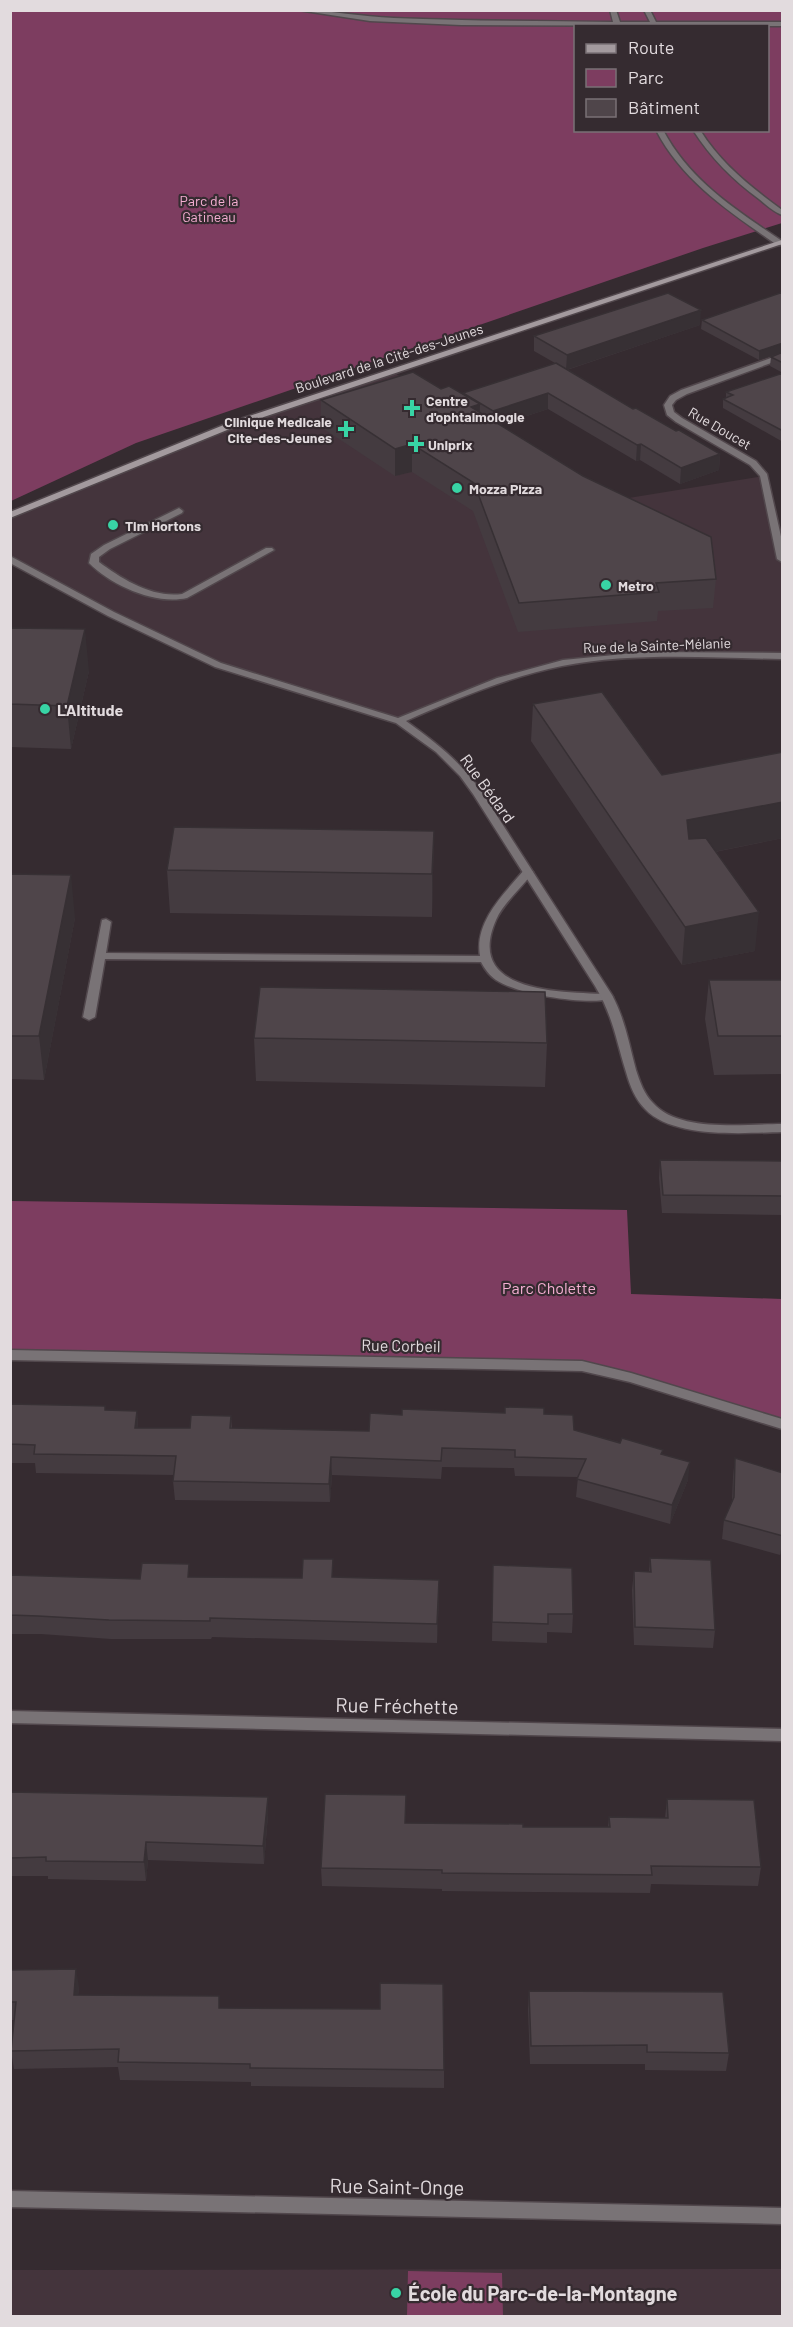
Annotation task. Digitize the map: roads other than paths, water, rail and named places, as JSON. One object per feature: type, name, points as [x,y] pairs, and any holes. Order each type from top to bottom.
[{"type":"street","points":[[301,10],[423,22],[574,24]]},
{"type":"street","points":[[647,10],[654,24]]},
{"type":"street","points":[[660,132],[671,152],[695,179],[719,200],[781,243]]},
{"type":"street","points":[[697,132],[714,157],[726,169],[783,213]]},
{"type":"street","name":"Boulevard de la Cité-des-Jeunes","points":[[10,515],[234,424],[781,243]]},
{"type":"street","name":"Rue Doucet","points":[[783,356],[684,392],[668,405],[670,413],[679,420],[760,469],[764,476],[783,559]]},
{"type":"street","points":[[393,372],[404,379]]},
{"type":"street","points":[[179,511],[102,550],[94,556],[94,563],[150,596],[173,598],[184,596],[269,550]]},
{"type":"street","name":"Rue Bédard","points":[[10,559],[111,614],[218,665],[399,721],[440,750],[464,774],[607,998],[615,1014],[633,1080],[641,1096],[660,1116],[692,1125],[783,1128]]},
{"type":"street","name":"Rue de la Sainte-Mélanie","points":[[399,721],[512,677],[562,663],[649,656],[783,656]]},
{"type":"street","points":[[528,872],[492,919],[484,940],[485,959],[494,975],[520,987],[574,996],[607,998]]},
{"type":"street","points":[[89,1017],[106,922]]},
{"type":"street","points":[[101,956],[485,959]]},
{"type":"street","name":"Rue Corbeil","points":[[10,1355],[582,1366],[632,1377],[783,1424]]},
{"type":"street","name":"Rue Fréchette","points":[[10,1717],[783,1735]]},
{"type":"street","name":"Rue Saint-Onge","points":[[10,2199],[783,2216]]},
{"type":"place","name":"Centre d'ophtalmologie","points":[[412,408]]},
{"type":"place","name":"Clinique Medicale Cite-des-Jeunes","points":[[346,429]]},
{"type":"place","name":"Uniprix","points":[[416,444]]},
{"type":"place","name":"Mozza Pizza","points":[[457,488]]},
{"type":"place","name":"Tim Hortons","points":[[113,525]]},
{"type":"place","name":"Metro","points":[[606,585]]},
{"type":"place","name":"L'Altitude","points":[[45,709]]},
{"type":"place","name":"École du Parc-de-la-Montagne","points":[[396,2293]]},
{"type":"park label","name":"Parc de la Gatineau","points":[[209,208]]},
{"type":"park label","name":"Parc Cholette","points":[[549,1287]]}]
